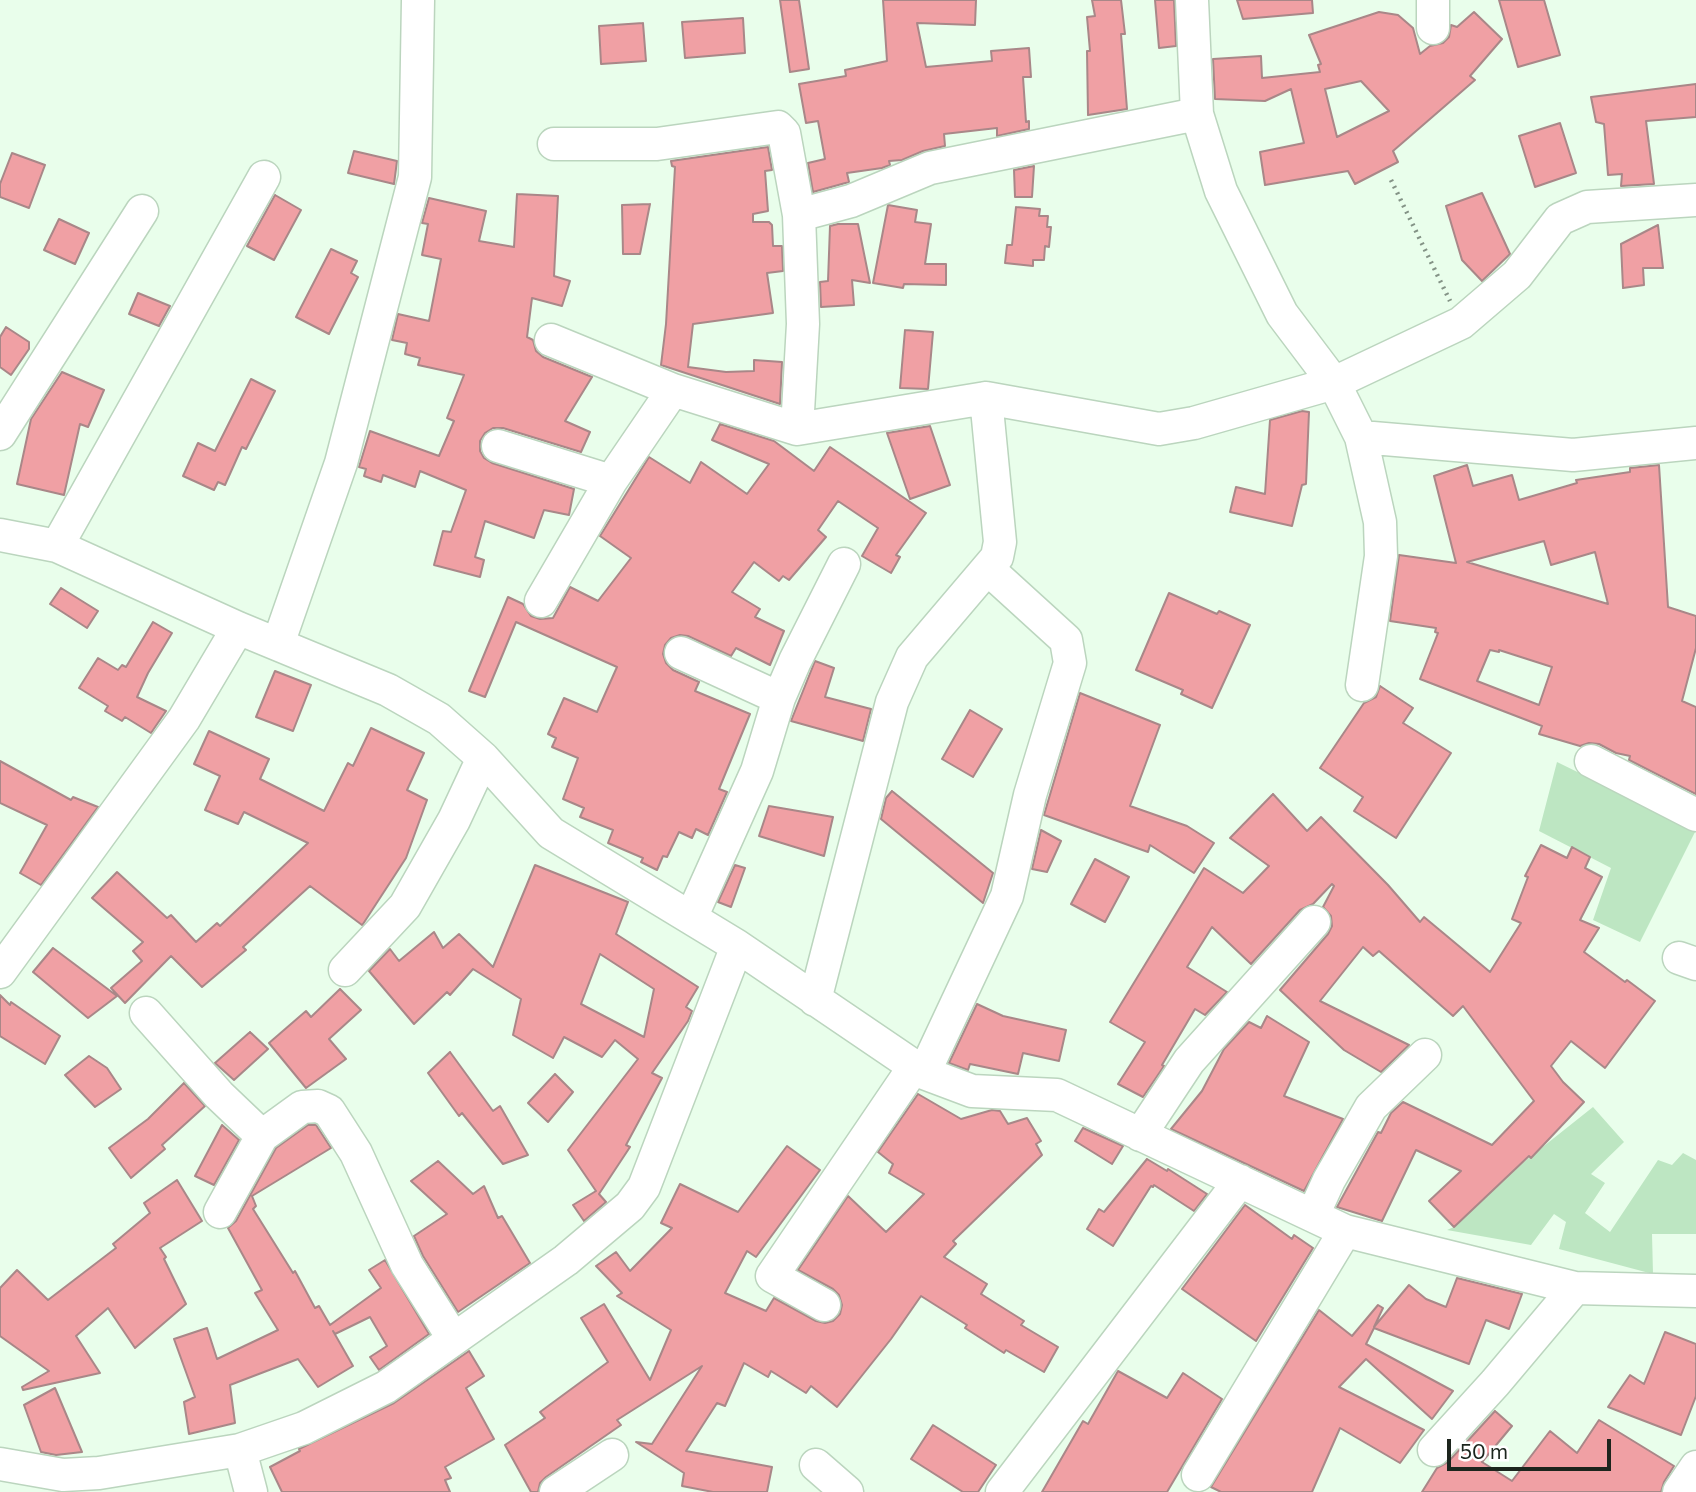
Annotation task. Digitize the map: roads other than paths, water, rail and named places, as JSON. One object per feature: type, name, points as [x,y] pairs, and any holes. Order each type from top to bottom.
[{"type":"street","points":[[278,644],[341,463],[415,177],[418,0]]},
{"type":"street","points":[[1192,0],[1196,114],[1221,191],[1282,314],[1334,383],[1360,437],[1380,522],[1381,556],[1362,685]]},
{"type":"street","points":[[799,215],[851,201],[930,169],[1196,114]]},
{"type":"street","points":[[554,144],[657,145],[778,127],[784,133],[799,215],[803,324],[797,429]]},
{"type":"street","points":[[57,546],[264,177]]},
{"type":"street","points":[[551,340],[673,390],[797,429],[986,398],[1160,429],[1194,423],[1334,383],[1461,324],[1517,275],[1560,219],[1587,207],[1696,200]]},
{"type":"street","points":[[0,434],[142,211]]},
{"type":"street","points":[[541,601],[611,481],[673,390]]},
{"type":"street","points":[[815,1000],[892,702],[912,657],[998,556],[1000,542],[986,398]]},
{"type":"street","points":[[1360,437],[1573,455],[1696,443]]},
{"type":"street","points":[[498,446],[611,481]]},
{"type":"street","points":[[0,535],[57,546],[238,628],[388,690],[439,719],[483,758],[551,832],[737,946],[919,1070],[972,1091],[1057,1095],[1345,1231],[1575,1288],[1695,1289]]},
{"type":"street","points":[[691,918],[757,771],[779,698],[844,564]]},
{"type":"street","points":[[824,1305],[772,1276],[919,1070],[1007,895],[1030,795],[1070,663],[1066,640],[988,569]]},
{"type":"street","points":[[0,972],[184,719],[238,628]]},
{"type":"street","points":[[681,653],[779,698]]},
{"type":"street","points":[[345,971],[405,906],[454,820],[483,758]]},
{"type":"street","points":[[1591,761],[1696,815]]},
{"type":"street","points":[[1140,1135],[1189,1061],[1314,922]]},
{"type":"street","points":[[0,1464],[63,1484],[99,1472],[240,1450],[304,1428],[386,1387],[566,1261],[630,1206],[644,1187],[737,946]]},
{"type":"street","points":[[146,1013],[219,1095],[262,1136]]},
{"type":"street","points":[[1313,1215],[1329,1180],[1371,1107],[1424,1055]]},
{"type":"street","points":[[220,1212],[262,1136],[302,1107],[318,1106],[329,1111],[356,1153],[407,1265],[453,1338]]},
{"type":"street","points":[[1005,1491],[1240,1181]]},
{"type":"street","points":[[1198,1475],[1345,1231]]},
{"type":"street","points":[[1434,1450],[1495,1384],[1575,1288]]},
{"type":"street","points":[[240,1450],[251,1492]]},
{"type":"street","points":[[556,1492],[612,1455]]},
{"type":"street","points":[[816,1465],[846,1492]]},
{"type":"street","points":[[1679,1492],[1696,1467]]}]
